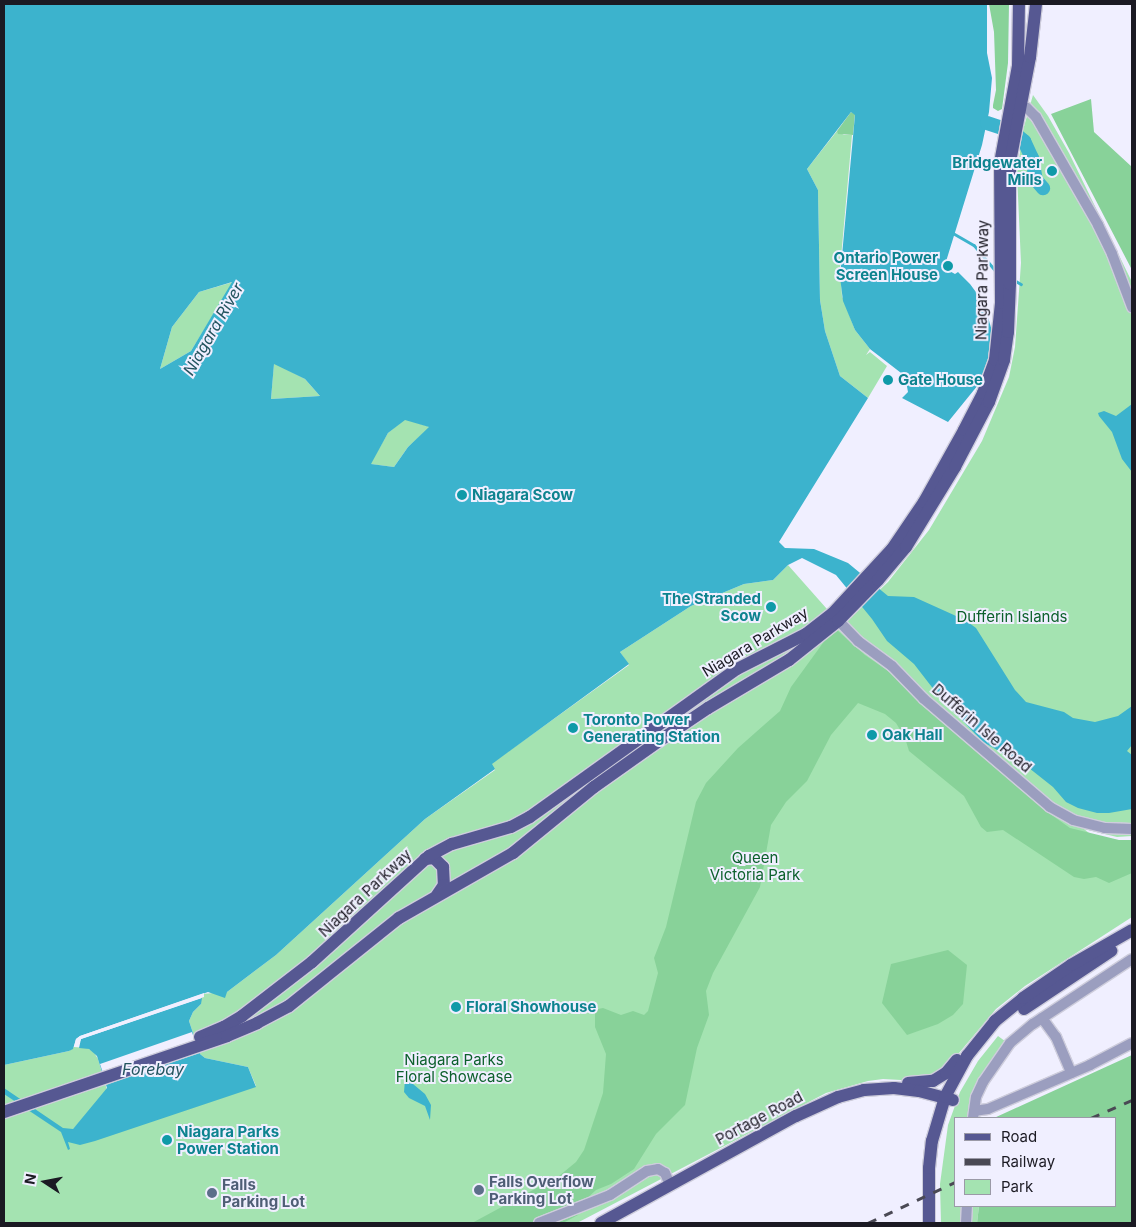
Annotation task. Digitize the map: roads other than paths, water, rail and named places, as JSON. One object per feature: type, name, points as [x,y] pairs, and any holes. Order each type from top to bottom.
[{"type":"main road","name":"Niagara Parkway","points":[[15,1105],[255,1024],[289,1006],[316,987],[388,925],[512,853],[618,770],[708,708],[789,660],[875,577],[916,514],[983,393],[997,350],[1006,284],[1007,151],[1014,112],[1020,46],[1019,4]]},
{"type":"main road","points":[[1014,112],[1030,57],[1036,4]]},
{"type":"main road","name":"Niagara Parkway","points":[[198,1042],[234,1021],[312,962],[425,859],[452,844],[511,826],[530,818],[736,669],[793,642],[835,617]]},
{"type":"main road","points":[[425,859],[434,858],[443,867],[444,885],[437,895]]},
{"type":"main road","points":[[928,1223],[930,1156],[935,1129],[967,1056],[995,1021],[1023,998],[1071,966],[1132,930]]},
{"type":"main road","points":[[937,1223],[938,1157],[949,1099],[974,1060],[1004,1025],[1034,1001],[1132,937]]},
{"type":"main road","points":[[781,1124],[806,1106],[849,1088],[875,1082],[922,1084],[937,1079],[949,1070],[974,1037],[1005,1004],[1038,981],[1071,966]]},
{"type":"main road","name":"Portage Road","points":[[601,1223],[781,1124],[838,1097],[872,1089],[910,1090],[949,1099]]},
{"type":"street","points":[[1014,112],[1031,110],[1036,117],[1098,224],[1112,254],[1132,307]]},
{"type":"street","name":"Dufferin Isle Road","points":[[835,617],[858,641],[892,666],[924,700],[1050,807],[1073,820],[1105,828],[1132,829]]},
{"type":"street","points":[[1130,960],[1042,1018],[1010,1044],[983,1082],[976,1097],[973,1114],[1071,1072],[1132,1043]]},
{"type":"street","points":[[1042,1018],[1056,1036],[1071,1072]]},
{"type":"street","points":[[540,1223],[610,1195],[647,1171],[658,1169],[665,1173],[670,1185]]},
{"type":"street","points":[[966,1223],[967,1207]]},
{"type":"water","name":"Niagara River","points":[[4,4],[987,4],[987,53],[992,78],[989,112],[982,145],[944,268],[955,274],[958,272],[984,303],[992,331],[987,365],[978,385],[948,422],[902,398],[908,392],[905,376],[870,349],[855,330],[843,301],[840,277],[855,115],[851,112],[807,169],[818,190],[820,300],[825,331],[840,376],[868,398],[779,542],[785,548],[814,549],[848,563],[888,596],[914,597],[965,620],[976,628],[1015,690],[1026,702],[1064,712],[1073,718],[1095,722],[1118,716],[1132,706],[1132,745],[1127,751],[1132,755],[1132,809],[1097,813],[1078,808],[1066,802],[1053,787],[1029,768],[983,742],[938,695],[914,664],[887,641],[872,619],[836,575],[802,558],[788,565],[773,580],[744,584],[691,606],[620,652],[629,664],[492,764],[495,769],[425,819],[276,955],[227,992],[225,998],[208,992],[80,1036],[76,1039],[73,1049],[69,1051],[4,1065]],"holes":[[[232,282],[191,351],[160,369],[172,327],[199,292]],[[274,364],[305,379],[320,396],[271,399]],[[405,420],[429,427],[408,447],[394,467],[371,464],[388,433]]]},
{"type":"water","points":[[1132,404],[1132,472],[1122,459],[1112,432],[1098,413],[1104,411],[1116,416]]},
{"type":"water","name":"Forebay","points":[[202,998],[201,1004],[193,1012],[189,1021],[200,1054],[205,1058],[248,1067],[256,1087],[95,1141],[80,1145],[68,1142],[70,1149],[68,1150],[61,1132],[4,1094],[4,1088],[63,1128],[73,1129],[107,1088],[97,1056],[89,1049],[79,1048],[81,1039]]},
{"type":"water","points":[[417,1073],[413,1078],[413,1084],[425,1094],[431,1105],[430,1120],[425,1106],[409,1098],[404,1092],[405,1080]]},
{"type":"waterway","points":[[987,123],[1012,131],[1024,141],[1032,158],[1036,180],[1043,188]]},
{"type":"waterway","points":[[953,233],[974,245],[995,270]]},
{"type":"waterway","points":[[1014,280],[1021,284]]},
{"type":"railway","points":[[1093,1117],[1132,1100]]},
{"type":"railway","points":[[868,1223],[954,1182]]},
{"type":"place","name":"Bridgewater Mills","points":[[1052,171]]},
{"type":"place","name":"Ontario Power Screen House","points":[[948,266]]},
{"type":"place","name":"Gate House","points":[[888,380]]},
{"type":"place","name":"Niagara Scow","points":[[462,495]]},
{"type":"place","name":"The Stranded Scow","points":[[771,607]]},
{"type":"place","name":"Toronto Power Generating Station","points":[[573,728]]},
{"type":"place","name":"Oak Hall","points":[[872,735]]},
{"type":"place","name":"Floral Showhouse","points":[[456,1007]]},
{"type":"place","name":"Niagara Parks Power Station","points":[[167,1140]]},
{"type":"place","name":"Falls Overflow Parking Lot","points":[[479,1190]]},
{"type":"place","name":"Falls Parking Lot","points":[[212,1193]]},
{"type":"park label","name":"Dufferin Islands","points":[[1012,617]]},
{"type":"park label","name":"Queen Victoria Park","points":[[755,866]]},
{"type":"park label","name":"Niagara Parks Floral Showcase","points":[[454,1068]]}]
